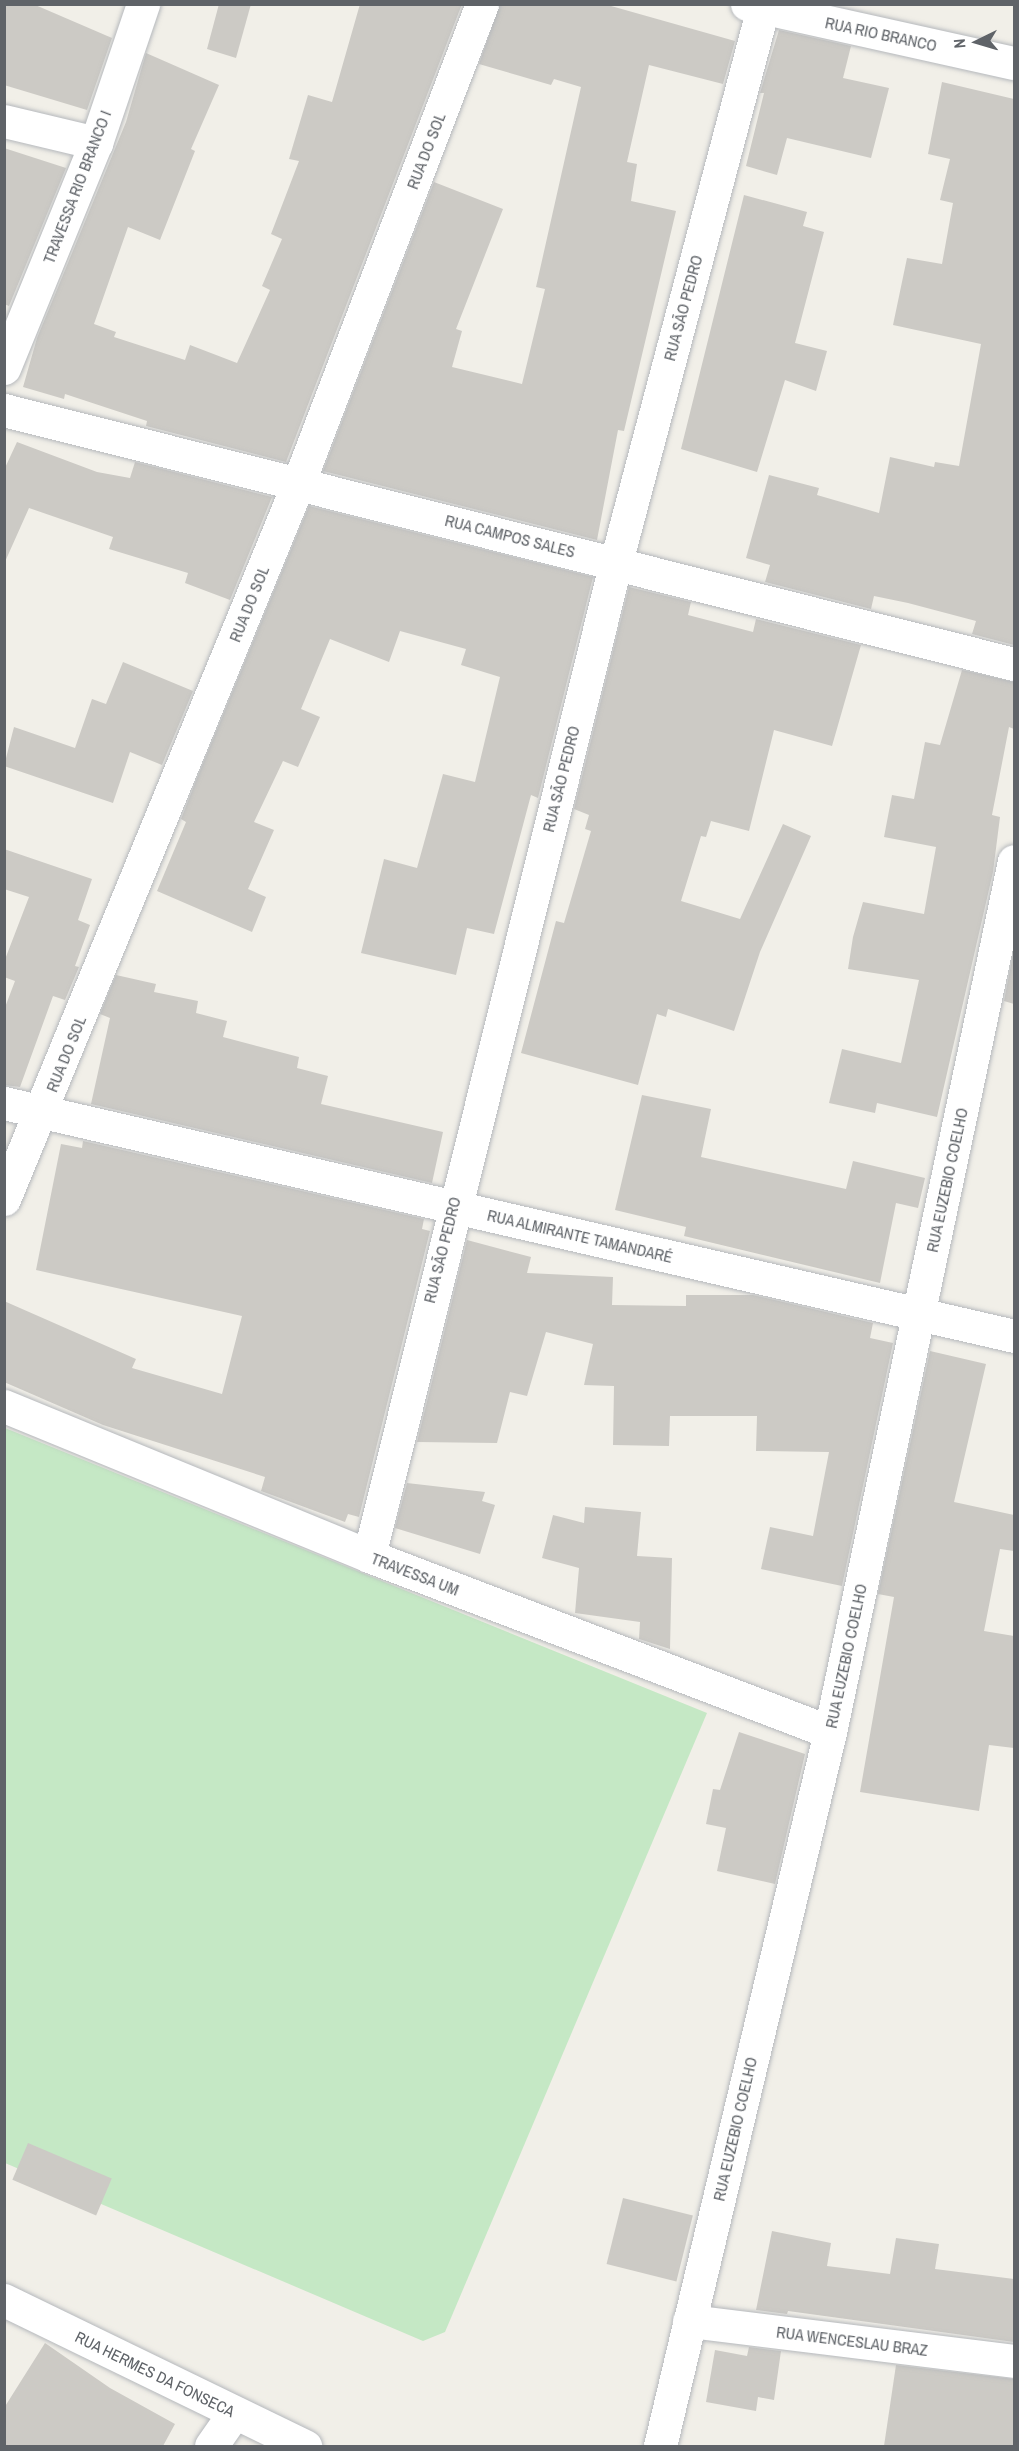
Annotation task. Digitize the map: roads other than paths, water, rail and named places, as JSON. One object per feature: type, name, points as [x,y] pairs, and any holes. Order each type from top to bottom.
[{"type":"street","name":"TRAVESSA RIO BRANCO I","points":[[4,368],[96,143],[143,4]]},
{"type":"street","name":"RUA DO SOL","points":[[4,1198],[42,1111],[298,484],[482,4]]},
{"type":"street","name":"RUA RIO BRANCO","points":[[758,6],[1014,63]]},
{"type":"street","name":"RUA SÃO PEDRO","points":[[369,1556],[452,1207],[758,6]]},
{"type":"street","points":[[4,121],[96,143]]},
{"type":"street","name":"RUA CAMPOS SALES","points":[[4,410],[616,562],[1014,664]]},
{"type":"street","name":"RUA EUZEBIO COELHO","points":[[660,2446],[830,1732],[1014,861]]},
{"type":"street","name":"RUA ALMIRANTE TAMANDARÉ","points":[[4,1103],[1014,1336]]},
{"type":"street","name":"TRAVESSA UM","points":[[4,1406],[369,1556],[830,1732]]},
{"type":"street","name":"RUA HERMES DA FONSECA","points":[[4,2300],[305,2446]]},
{"type":"street","name":"RUA WENCESLAU BRAZ","points":[[690,2320],[1014,2361]]},
{"type":"street","points":[[211,2446],[234,2413]]}]
